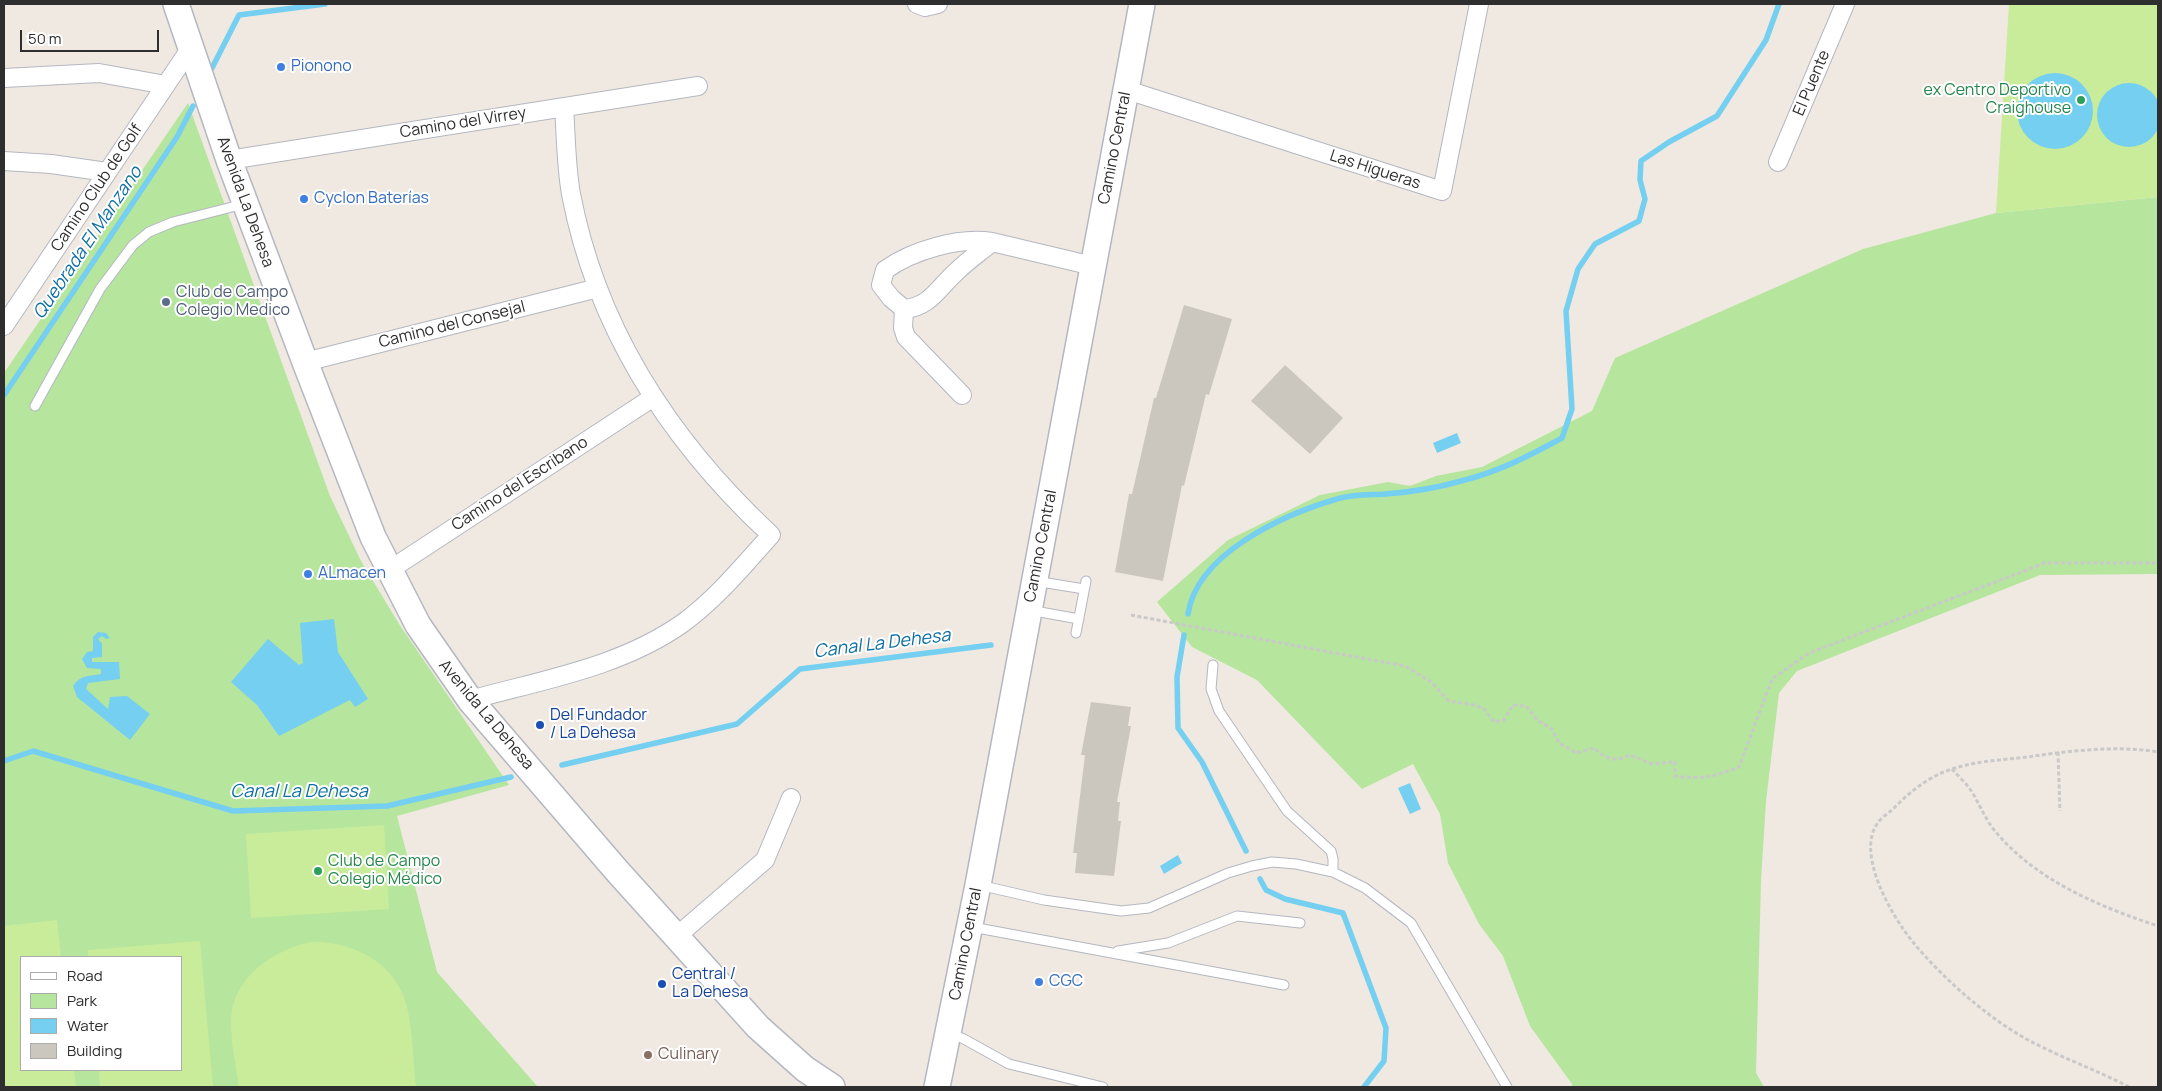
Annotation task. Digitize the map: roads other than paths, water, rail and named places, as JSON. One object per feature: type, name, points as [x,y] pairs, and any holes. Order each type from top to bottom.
[{"type":"main road","name":"Camino Central","points":[[937,1087],[978,885],[1142,4]]},
{"type":"main road","name":"Avenida La Dehesa","points":[[178,5],[190,49],[229,160],[305,362],[388,571],[426,638],[470,700],[618,872],[758,1027],[805,1068],[832,1087]]},
{"type":"street","points":[[917,4],[926,7],[938,4]]},
{"type":"street","name":"Las Higueras","points":[[1126,90],[1442,191],[1479,4]]},
{"type":"street","name":"El Puente","points":[[1778,162],[1845,4]]},
{"type":"street","name":"Camino Club de Golf","points":[[4,326],[190,49]]},
{"type":"street","points":[[4,78],[99,73],[166,85]]},
{"type":"street","name":"Camino del Virrey","points":[[229,160],[698,86]]},
{"type":"street","points":[[470,700],[606,662],[660,638],[704,606],[724,588],[771,535],[714,479],[652,398],[618,333],[598,288],[587,257],[571,192],[564,107]]},
{"type":"street","points":[[4,161],[51,164],[107,172]]},
{"type":"street","points":[[992,242],[954,272],[931,299],[916,308],[904,309],[890,298],[881,285],[885,270],[898,260],[928,248],[976,240],[992,242],[1093,266]]},
{"type":"street","name":"Camino del Consejal","points":[[305,362],[598,288]]},
{"type":"street","points":[[904,309],[903,328],[906,337],[962,395]]},
{"type":"street","name":"Camino del Escribano","points":[[388,571],[652,398]]},
{"type":"street","points":[[677,936],[765,860],[792,798]]},
{"type":"lane","points":[[35,406],[100,289],[133,245],[149,232],[173,222],[245,204]]},
{"type":"lane","points":[[1035,581],[1085,585],[1076,633]]},
{"type":"lane","points":[[1029,610],[1079,619]]},
{"type":"lane","points":[[1213,665],[1211,689],[1219,711],[1287,811],[1331,851],[1333,872]]},
{"type":"lane","points":[[978,885],[1044,900],[1121,911],[1149,908],[1228,874],[1272,862],[1296,864],[1333,872],[1365,888],[1411,923],[1507,1087]]},
{"type":"lane","points":[[1110,952],[1168,943],[1237,916],[1300,923]]},
{"type":"lane","points":[[969,926],[1284,985]]},
{"type":"lane","points":[[948,1034],[962,1038],[1009,1064],[1103,1087]]},
{"type":"water","points":[[2055,73],[2070,76],[2082,84],[2090,96],[2093,111],[2090,126],[2082,138],[2070,146],[2055,149],[2040,146],[2028,138],[2020,126],[2017,111],[2020,96],[2028,84],[2040,76]]},
{"type":"water","points":[[2129,83],[2147,89],[2155,97],[2161,115],[2155,133],[2147,141],[2129,147],[2111,141],[2103,133],[2097,115],[2103,97],[2111,89]]},
{"type":"water","points":[[1457,433],[1461,443],[1437,453],[1433,443]]},
{"type":"water","points":[[334,619],[338,652],[368,699],[355,707],[350,700],[279,736],[257,705],[231,682],[268,639],[299,665],[303,663],[300,623]]},
{"type":"water","points":[[98,632],[106,633],[110,638],[106,639],[102,636],[98,639],[102,644],[102,657],[92,658],[92,662],[119,662],[120,679],[88,683],[86,689],[108,709],[110,697],[127,696],[150,714],[130,740],[77,697],[73,686],[82,678],[101,674],[101,669],[87,668],[82,659],[87,652],[93,651],[93,637]]},
{"type":"water","points":[[1410,783],[1421,809],[1410,814],[1398,788]]},
{"type":"water","points":[[1178,855],[1182,863],[1164,874],[1160,866]]},
{"type":"waterway","name":"Quebrada El Manzano","points":[[212,68],[239,15],[325,4]]},
{"type":"waterway","points":[[1188,614],[1195,592],[1208,572],[1225,555],[1246,539],[1269,526],[1343,497],[1414,491],[1443,486],[1475,477],[1513,463],[1562,438],[1572,409],[1566,311],[1578,269],[1595,244],[1639,221],[1645,199],[1640,180],[1641,161],[1669,142],[1717,116],[1766,40],[1779,4]]},
{"type":"waterway","name":"Quebrada El Manzano","points":[[4,395],[177,137],[193,106]]},
{"type":"waterway","points":[[1184,635],[1177,677],[1178,728],[1202,762],[1246,851]]},
{"type":"waterway","name":"Canal La Dehesa","points":[[562,765],[737,724],[800,669],[991,645]]},
{"type":"waterway","name":"Canal La Dehesa","points":[[4,761],[33,751],[233,811],[387,806],[511,777]]},
{"type":"waterway","points":[[1260,879],[1266,890],[1285,899],[1343,913],[1386,1028],[1384,1061],[1364,1087]]},
{"type":"place","name":"Pionono","points":[[281,67]]},
{"type":"place","name":"ex Centro Deportivo Craighouse","points":[[2081,100]]},
{"type":"place","name":"Cyclon Baterías","points":[[304,199]]},
{"type":"place","name":"Club de Campo Colegio Medico","points":[[166,302]]},
{"type":"place","name":"ALmacen","points":[[308,574]]},
{"type":"place","name":"Del Fundador / La Dehesa","points":[[540,725]]},
{"type":"place","name":"Club de Campo Colegio Médico","points":[[318,871]]},
{"type":"place","name":"CGC","points":[[1039,982]]},
{"type":"place","name":"Central / La Dehesa","points":[[662,984]]},
{"type":"place","name":"Culinary","points":[[648,1055]]}]
